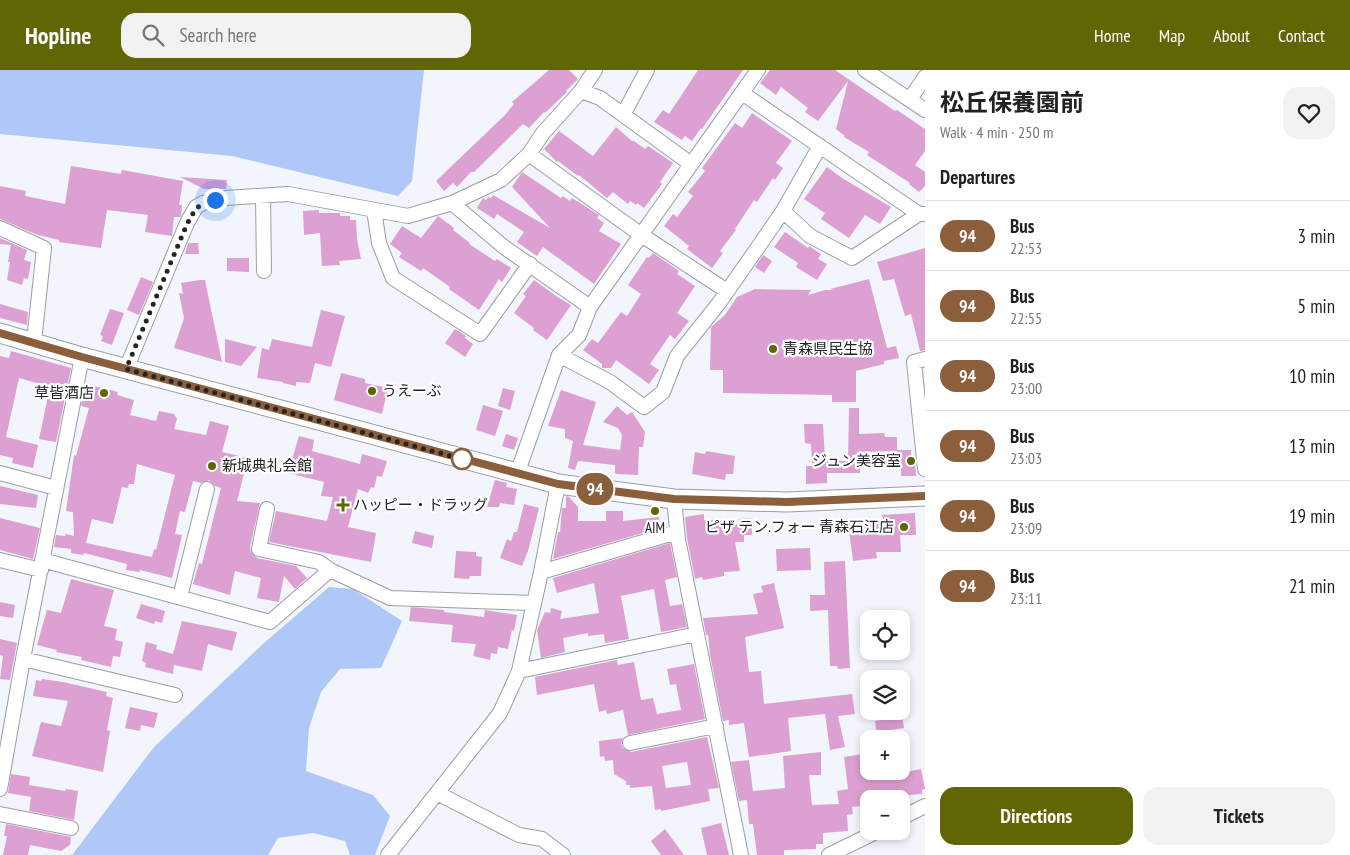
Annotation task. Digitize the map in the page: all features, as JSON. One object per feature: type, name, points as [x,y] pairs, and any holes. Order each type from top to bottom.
[{"type":"main road","points":[[0,333],[126,369],[558,484],[674,499],[787,502],[925,496]]},
{"type":"street","points":[[126,369],[187,224],[196,207],[203,202],[226,198],[288,194],[408,216],[452,203],[502,180],[528,154],[543,133],[581,91],[595,70]]},
{"type":"street","points":[[623,115],[647,70]]},
{"type":"street","points":[[517,474],[559,354],[579,335],[590,307],[758,70]]},
{"type":"street","points":[[865,70],[925,110]]},
{"type":"street","points":[[910,99],[925,76]]},
{"type":"street","points":[[581,91],[600,98],[691,164]]},
{"type":"street","points":[[742,93],[922,214],[852,258],[810,236],[783,211]]},
{"type":"street","points":[[559,354],[610,382],[644,407],[663,392],[676,356],[728,291],[783,211],[820,146]]},
{"type":"street","points":[[528,154],[640,234],[728,291]]},
{"type":"street","points":[[263,196],[264,271]]},
{"type":"street","points":[[452,203],[504,246],[590,307]]},
{"type":"street","points":[[374,210],[379,243],[393,278],[480,334],[530,264]]},
{"type":"street","points":[[0,228],[44,248],[34,342]]},
{"type":"street","points":[[0,789],[5,729],[23,659],[82,357]]},
{"type":"street","points":[[925,358],[914,362],[925,469]]},
{"type":"street","points":[[0,473],[56,488]]},
{"type":"street","points":[[388,855],[500,713],[519,671],[558,484]]},
{"type":"street","points":[[180,598],[208,489]]},
{"type":"street","points":[[674,499],[677,532],[741,855]]},
{"type":"street","points":[[267,509],[259,549],[319,562],[330,570],[390,598],[533,603]]},
{"type":"street","points":[[541,572],[677,532]]},
{"type":"street","points":[[0,560],[42,565],[270,622],[330,570]]},
{"type":"street","points":[[519,671],[697,634]]},
{"type":"street","points":[[23,659],[175,695]]},
{"type":"street","points":[[630,744],[716,726]]},
{"type":"street","points":[[437,793],[519,835],[542,838],[563,855]]},
{"type":"street","points":[[910,814],[925,806]]},
{"type":"street","points":[[0,814],[71,828]]},
{"type":"street","points":[[829,855],[860,840]]},
{"type":"shaded area","points":[[0,70],[424,70],[412,181],[398,196],[232,156],[0,134]]},
{"type":"shaded area","points":[[329,587],[353,589],[402,621],[381,668],[340,669],[321,692],[309,728],[306,771],[373,795],[390,816],[375,855],[350,855],[345,841],[313,833],[278,838],[268,855],[72,855],[154,747],[264,643]]},
{"type":"building","points":[[549,70],[569,70],[578,79],[529,128],[523,124],[457,187],[453,183],[444,191],[436,181],[505,115],[514,104],[512,102]]},
{"type":"building","points":[[698,70],[743,70],[692,141],[685,136],[682,140],[654,122],[663,110],[669,114]]},
{"type":"building","points":[[770,70],[835,70],[925,129],[925,151],[915,165],[925,172],[925,186],[919,192],[910,183],[867,155],[869,152],[844,137],[836,129],[848,81],[818,121],[805,112],[808,108],[781,87],[776,95],[760,83]]},
{"type":"building","points":[[752,113],[792,141],[776,163],[783,168],[775,180],[773,178],[757,202],[754,200],[736,230],[720,251],[723,253],[712,268],[687,249],[689,246],[664,226],[673,214],[677,217],[693,196],[688,192],[705,171],[702,168],[735,123],[742,128]]},
{"type":"building","points":[[616,127],[632,141],[645,149],[648,146],[673,163],[660,182],[662,184],[644,208],[630,201],[628,204],[613,192],[607,198],[579,175],[557,162],[544,149],[559,131],[593,156]]},
{"type":"building","points":[[71,166],[121,174],[122,170],[183,181],[179,205],[182,205],[181,217],[174,217],[172,236],[145,232],[148,215],[107,210],[101,248],[59,242],[59,240],[35,234],[0,219],[0,186],[26,191],[25,196],[65,204]]},
{"type":"building","points":[[827,167],[891,207],[880,224],[865,215],[849,238],[821,219],[825,213],[804,199]]},
{"type":"building","points":[[522,172],[561,198],[563,196],[570,201],[572,198],[599,215],[597,218],[604,223],[599,231],[621,244],[594,284],[543,247],[537,256],[517,242],[524,232],[497,214],[494,219],[477,208],[483,198],[486,200],[493,195],[550,228],[512,187]]},
{"type":"building","points":[[180,177],[227,180],[226,189],[204,189]]},
{"type":"building","points":[[319,210],[319,213],[340,213],[340,216],[350,216],[350,220],[356,220],[361,259],[339,261],[340,265],[322,266],[320,233],[304,235],[303,211]]},
{"type":"building","points":[[438,216],[454,228],[453,230],[469,244],[495,261],[497,259],[511,268],[502,282],[499,279],[479,310],[423,268],[421,271],[399,257],[402,253],[390,244],[402,226],[421,238]]},
{"type":"building","points":[[785,232],[808,248],[809,246],[821,254],[818,259],[827,264],[817,280],[796,267],[798,263],[774,247]]},
{"type":"building","points":[[0,238],[27,250],[24,260],[31,262],[28,279],[24,278],[22,285],[7,280],[11,245],[0,244]]},
{"type":"building","points":[[188,243],[198,243],[199,254],[185,254]]},
{"type":"building","points":[[925,248],[925,350],[920,351],[911,314],[905,316],[894,279],[883,281],[877,262]]},
{"type":"building","points":[[653,253],[679,271],[677,274],[695,286],[677,313],[689,321],[675,339],[670,335],[650,364],[659,370],[649,384],[616,360],[611,368],[602,368],[602,364],[583,350],[592,339],[598,343],[621,312],[627,316],[641,294],[628,285],[647,257],[649,258]]},
{"type":"building","points":[[763,255],[772,261],[764,273],[755,267]]},
{"type":"building","points":[[227,258],[249,258],[249,272],[227,271]]},
{"type":"building","points":[[141,277],[153,282],[139,315],[127,310]]},
{"type":"building","name":"青森県民生協","points":[[869,279],[887,348],[896,346],[899,358],[856,371],[856,402],[832,402],[832,395],[723,393],[723,370],[710,370],[711,327],[725,315],[737,297],[755,289],[811,290],[808,295],[825,290],[833,290],[830,289]]},
{"type":"building","points":[[205,280],[222,362],[174,348],[184,318],[179,293],[183,294],[181,283]]},
{"type":"building","points":[[534,280],[571,305],[547,340],[514,313],[526,296],[523,294]]},
{"type":"building","points":[[0,304],[28,312],[27,325],[0,318]]},
{"type":"building","points":[[110,309],[124,313],[112,345],[101,341],[103,336],[100,335]]},
{"type":"building","points":[[321,310],[345,316],[331,367],[315,363],[310,383],[296,382],[296,386],[257,378],[262,348],[269,350],[272,339],[312,347]]},
{"type":"building","points":[[455,329],[466,336],[465,338],[473,344],[465,357],[445,343]]},
{"type":"building","points":[[225,339],[257,347],[241,366],[225,362]]},
{"type":"building","points":[[11,351],[71,368],[56,442],[39,439],[50,387],[19,378],[6,437],[38,445],[33,468],[12,463],[13,458],[0,455],[0,356],[9,358]]},
{"type":"building","points":[[341,373],[365,379],[365,383],[388,388],[382,414],[334,400]]},
{"type":"building","points":[[86,384],[118,392],[117,395],[134,400],[130,415],[156,421],[159,411],[174,414],[177,419],[174,429],[206,435],[210,421],[229,426],[222,452],[248,458],[237,501],[260,503],[250,547],[251,552],[257,558],[296,566],[307,578],[295,589],[284,576],[279,602],[257,598],[261,578],[235,571],[230,595],[193,584],[199,563],[202,564],[221,488],[215,486],[209,480],[201,483],[193,481],[185,512],[180,511],[175,534],[182,535],[172,578],[140,570],[140,572],[126,570],[127,564],[84,553],[83,555],[71,553],[71,549],[54,547],[56,535],[65,536],[66,534],[74,536],[73,512],[66,511],[74,455],[76,456],[89,408],[81,406]],"holes":[[[137,464],[175,475],[156,550],[154,549],[152,557],[86,543],[92,519],[113,524],[122,487],[128,488],[129,484],[134,484]]]},
{"type":"building","points":[[503,388],[515,391],[510,410],[498,406]]},
{"type":"building","points":[[561,390],[596,402],[583,445],[620,450],[622,435],[618,428],[603,422],[617,406],[627,415],[632,412],[645,432],[643,447],[639,447],[638,475],[615,474],[615,465],[578,461],[575,470],[568,468],[573,441],[565,438],[565,429],[548,426]]},
{"type":"building","points":[[483,405],[503,411],[495,436],[476,430]]},
{"type":"building","points":[[849,408],[859,408],[859,434],[884,433],[885,437],[897,437],[897,450],[911,450],[911,462],[915,462],[916,476],[901,476],[901,467],[897,467],[897,451],[860,452],[860,473],[827,473],[827,483],[806,484],[806,466],[812,466],[811,444],[805,443],[804,424],[823,424],[825,461],[848,461]]},
{"type":"building","points":[[506,434],[518,438],[514,450],[502,446]]},
{"type":"building","points":[[299,436],[314,440],[312,451],[360,464],[362,454],[387,461],[382,477],[377,476],[374,488],[371,487],[368,493],[358,489],[348,527],[376,533],[371,562],[269,542],[276,511],[327,521],[333,497],[321,496],[324,482],[288,473]]},
{"type":"building","points":[[706,451],[735,456],[733,474],[726,474],[725,480],[692,474],[695,452],[705,454]]},
{"type":"building","points":[[495,480],[507,483],[506,487],[517,489],[514,505],[500,503],[499,507],[487,507]]},
{"type":"building","points":[[0,486],[38,495],[36,508],[0,504]]},
{"type":"building","points":[[566,496],[578,507],[578,521],[606,521],[606,511],[623,511],[623,521],[659,517],[660,528],[553,559],[558,532],[560,532],[562,508],[566,508]]},
{"type":"building","points":[[524,504],[539,508],[528,551],[522,566],[500,558],[507,539],[511,541],[514,532],[517,532]]},
{"type":"building","points":[[915,513],[916,535],[900,535],[901,552],[876,552],[877,558],[853,561],[848,523],[883,520],[882,515]]},
{"type":"building","points":[[704,514],[704,520],[713,520],[713,524],[739,524],[739,519],[751,518],[752,535],[744,535],[744,542],[735,542],[740,571],[724,572],[724,576],[703,580],[702,577],[695,579],[685,517]]},
{"type":"building","points":[[0,518],[40,528],[33,559],[0,550]]},
{"type":"building","points":[[415,531],[434,536],[432,548],[412,543]]},
{"type":"building","points":[[670,543],[677,577],[665,580],[670,606],[682,604],[687,627],[661,632],[654,589],[621,596],[629,639],[605,643],[604,634],[588,636],[588,633],[563,638],[565,652],[541,658],[537,630],[545,612],[550,613],[551,608],[562,611],[560,619],[599,613],[594,583],[557,593],[553,578]]},
{"type":"building","points":[[810,548],[811,570],[777,571],[776,549]]},
{"type":"building","points":[[456,551],[476,552],[476,556],[482,557],[481,576],[470,576],[469,579],[454,578]]},
{"type":"building","points":[[845,561],[850,668],[838,669],[837,666],[830,666],[828,610],[810,611],[810,595],[825,595],[824,562]]},
{"type":"building","points":[[71,579],[114,590],[104,626],[117,629],[115,640],[123,642],[120,657],[113,656],[111,667],[81,660],[82,657],[56,652],[57,650],[37,645],[47,610],[61,613]]},
{"type":"building","points":[[774,583],[784,628],[745,637],[749,672],[761,671],[764,704],[852,694],[855,714],[838,716],[845,747],[830,750],[825,714],[788,718],[791,751],[749,757],[744,723],[729,725],[729,720],[723,721],[708,635],[706,635],[703,618],[758,614],[753,594],[763,592],[761,586]]},
{"type":"building","points":[[0,602],[15,605],[13,618],[0,616]]},
{"type":"building","points":[[141,604],[165,611],[162,623],[155,621],[154,624],[136,618]]},
{"type":"building","points":[[411,607],[444,610],[444,612],[484,617],[485,610],[517,615],[508,649],[498,647],[497,654],[491,653],[490,660],[473,656],[476,644],[451,642],[453,625],[409,621]]},
{"type":"building","points":[[182,621],[237,632],[232,651],[208,644],[202,671],[174,665],[173,674],[145,667],[146,663],[142,661],[146,642],[157,645],[156,649],[173,654]]},
{"type":"building","points":[[0,639],[17,643],[10,680],[0,679],[3,656],[0,655]]},
{"type":"building","points":[[617,660],[618,665],[634,662],[641,700],[653,698],[657,714],[681,710],[676,684],[670,685],[667,669],[694,664],[705,719],[628,735],[623,710],[607,714],[606,710],[599,712],[594,684],[537,695],[535,677]]},
{"type":"building","points":[[42,679],[107,692],[106,696],[113,698],[107,730],[110,731],[103,772],[32,756],[41,722],[61,726],[68,701],[33,696],[36,680],[41,681]]},
{"type":"building","points":[[130,707],[158,713],[154,728],[141,725],[140,731],[125,728]]},
{"type":"building","points":[[903,720],[904,728],[876,730],[875,721]]},
{"type":"building","points":[[707,737],[719,788],[708,789],[710,801],[661,811],[661,809],[655,810],[652,786],[630,788],[630,785],[626,785],[626,781],[614,774],[613,760],[605,761],[604,756],[600,757],[599,741],[623,738],[621,744],[623,748],[631,752]],"holes":[[[687,762],[691,785],[666,788],[662,766]]]},
{"type":"building","points":[[821,752],[821,775],[809,775],[812,805],[839,804],[837,791],[848,789],[844,757],[860,754],[860,780],[910,780],[910,771],[921,769],[925,789],[922,790],[922,794],[910,795],[910,790],[860,790],[860,806],[852,807],[853,814],[847,815],[848,831],[823,833],[823,844],[816,844],[816,849],[784,850],[784,855],[757,855],[753,824],[749,824],[747,800],[739,801],[731,762],[749,760],[753,791],[785,788],[783,756]]},
{"type":"building","points":[[11,774],[30,777],[29,785],[65,791],[66,789],[78,791],[74,820],[29,811],[31,797],[8,793]]},
{"type":"building","points":[[721,823],[729,855],[707,855],[701,828]]},
{"type":"building","points":[[6,824],[71,837],[70,845],[61,851],[30,845],[28,855],[3,855],[7,836],[4,836]]},
{"type":"building","points":[[665,829],[684,855],[661,855],[651,841]]},
{"type":"bus line","name":"94","points":[[0,333],[82,357],[558,484],[674,499],[787,502],[925,496]]},
{"type":"place","name":"青森県民生協","points":[[773,349]]},
{"type":"place","name":"うえーぶ","points":[[372,391]]},
{"type":"place","name":"草皆酒店","points":[[104,393]]},
{"type":"place","name":"ジュン美容室","points":[[911,461]]},
{"type":"place","name":"新城典礼会館","points":[[212,466]]},
{"type":"place","name":"ハッピー・ドラッグ","points":[[343,505]]},
{"type":"place","name":"AIM","points":[[655,511]]},
{"type":"place","name":"ピザ テン.フォー 青森石江店","points":[[904,527]]},
{"type":"route","points":[[215,200],[203,202],[196,207],[187,224],[126,369],[462,459]]}]
